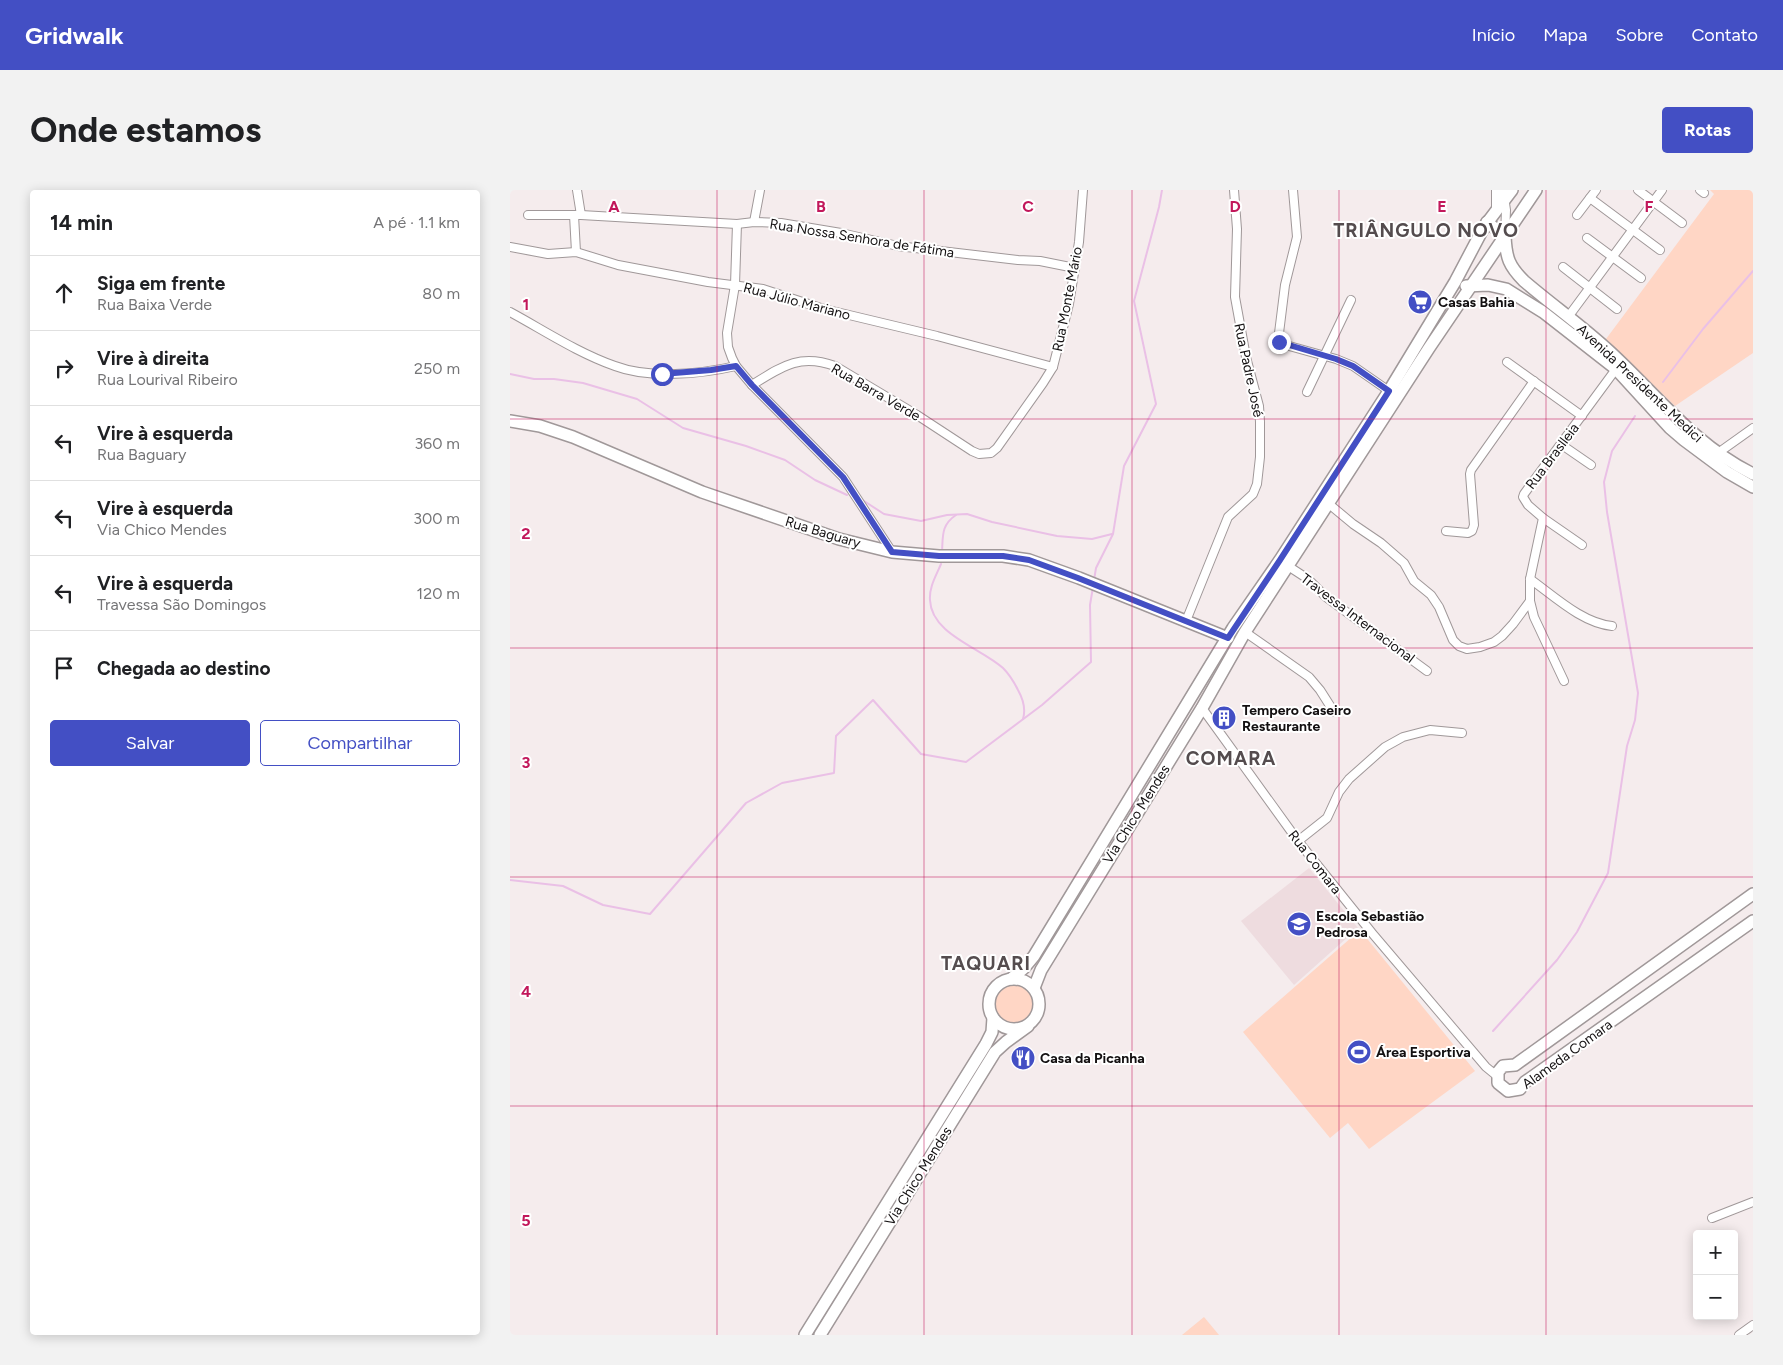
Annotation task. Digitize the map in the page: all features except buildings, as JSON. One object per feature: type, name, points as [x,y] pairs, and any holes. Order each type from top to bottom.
[{"type":"main road","name":"Via Chico Mendes","points":[[1011,978],[1024,968],[1034,956],[1228,638],[1389,391],[1455,282],[1487,222],[1504,195],[1512,190]]},
{"type":"main road","name":"Via Chico Mendes","points":[[1034,988],[1041,970],[1202,708],[1245,632],[1429,348],[1536,190]]},
{"type":"main road","points":[[1487,222],[1504,236]]},
{"type":"main road","name":"Avenida Presidente Medici","points":[[1504,236],[1506,255],[1512,268],[1544,299],[1610,351],[1684,440],[1727,472],[1753,487]]},
{"type":"main road","name":"Avenida Presidente Medici","points":[[1455,282],[1460,285],[1488,285],[1506,289],[1516,294],[1563,327],[1718,452],[1750,469]]},
{"type":"main road","name":"Rua Baguary","points":[[510,421],[540,426],[573,437],[702,492],[839,539],[892,552],[939,556],[1003,556],[1029,560],[1228,638]]},
{"type":"main road","name":"Alameda Comara","points":[[1753,894],[1515,1065],[1503,1066],[1497,1076],[1501,1087],[1508,1091],[1520,1089],[1525,1082],[1753,920]]},
{"type":"main road","points":[[1011,978],[1020,979],[1029,983],[1034,988],[1040,1001],[1040,1008],[1034,1021],[1028,1026],[1011,1030],[1003,1027],[993,1018],[989,1008],[989,998],[993,989],[1001,982],[1011,978]]},
{"type":"main road","name":"Via Chico Mendes","points":[[805,1335],[986,1044],[992,1032],[993,1018]]},
{"type":"main road","name":"Via Chico Mendes","points":[[820,1335],[995,1052],[1028,1026]]},
{"type":"main road","points":[[1515,1065],[1525,1074],[1525,1082]]},
{"type":"street","points":[[576,252],[577,190]]},
{"type":"street","points":[[754,222],[760,190]]},
{"type":"street","name":"Rua Monte Mário","points":[[968,448],[979,454],[994,452],[1043,383],[1052,367],[1069,304],[1075,268],[1083,190]]},
{"type":"street","name":"Rua Padre José","points":[[1186,620],[1228,517],[1253,494],[1257,484],[1260,457],[1259,406],[1246,356],[1235,298],[1237,229],[1234,190]]},
{"type":"street","points":[[1293,190],[1297,237],[1285,285],[1278,341],[1282,344],[1353,366],[1389,391]]},
{"type":"street","points":[[1496,190],[1496,210]]},
{"type":"street","points":[[1577,215],[1596,190]]},
{"type":"street","points":[[1638,190],[1682,223]]},
{"type":"street","points":[[1568,317],[1662,190]]},
{"type":"street","points":[[1504,195],[1506,219],[1504,236]]},
{"type":"street","points":[[1590,198],[1660,250]]},
{"type":"street","name":"Rua Nossa Senhora de Fátima","points":[[528,215],[577,215],[738,224],[754,222],[781,223],[841,233],[904,247],[1040,261],[1075,268]]},
{"type":"street","points":[[738,224],[735,285],[727,333],[728,347],[736,366],[752,385],[843,477],[892,552]]},
{"type":"street","points":[[1587,238],[1641,278]]},
{"type":"street","name":"Rua Júlio Mariano","points":[[510,247],[548,254],[576,252],[618,266],[763,289],[824,309],[937,336],[1052,367]]},
{"type":"street","points":[[1563,267],[1617,309]]},
{"type":"street","points":[[1307,392],[1351,300]]},
{"type":"street","points":[[510,312],[566,345],[615,367],[662,374],[736,366]]},
{"type":"street","name":"Rua Barra Verde","points":[[752,385],[789,364],[806,360],[825,363],[834,366],[917,415],[968,448]]},
{"type":"street","points":[[1508,362],[1582,416]]},
{"type":"street","name":"Rua Braslleia","points":[[1544,518],[1528,505],[1523,497],[1616,369]]},
{"type":"street","points":[[1446,531],[1468,533],[1472,531],[1474,525],[1471,470],[1534,381]]},
{"type":"street","points":[[1718,452],[1753,428]]},
{"type":"street","points":[[1562,444],[1590,464]]},
{"type":"street","points":[[1329,504],[1404,563],[1414,582],[1426,590],[1439,607],[1453,640],[1459,646],[1467,649],[1494,642],[1513,624],[1530,601]]},
{"type":"street","points":[[1564,681],[1534,617],[1530,601],[1530,580],[1544,518],[1582,545]]},
{"type":"street","name":"Travessa Internacional","points":[[1288,566],[1308,579],[1326,597],[1427,671]]},
{"type":"street","points":[[1530,580],[1578,613],[1597,622],[1612,626]]},
{"type":"street","points":[[1245,632],[1309,676],[1334,712]]},
{"type":"street","name":"Rua Comara","points":[[1202,708],[1298,841],[1372,933],[1486,1067],[1497,1076]]},
{"type":"street","points":[[1298,841],[1327,818],[1338,792],[1349,779],[1385,746],[1409,735],[1430,730],[1462,732]]},
{"type":"street","points":[[1712,1218],[1753,1202]]},
{"type":"street","points":[[1739,1335],[1753,1325]]},
{"type":"shaded area","points":[[1710,190],[1753,190],[1753,353],[1675,406],[1606,339],[1714,194]]},
{"type":"shaded area","name":"Escola Sebastião Pedrosa","points":[[1309,868],[1358,928],[1294,985],[1241,921]]},
{"type":"shaded area","name":"Área Esportiva","points":[[1360,930],[1475,1071],[1369,1149],[1348,1123],[1330,1138],[1243,1032]]},
{"type":"shaded area","points":[[1012,982],[1027,988],[1033,1003],[1027,1018],[1012,1024],[997,1018],[991,1003],[997,988]]},
{"type":"shaded area","points":[[1204,1317],[1219,1335],[1182,1335]]},
{"type":"waterway","points":[[1094,580],[1096,568],[1113,534],[1124,466],[1156,404],[1134,301],[1162,190]]},
{"type":"waterway","points":[[1663,382],[1703,329],[1753,271]]},
{"type":"waterway","points":[[510,374],[534,379],[554,379],[583,383],[637,399],[683,428],[746,446],[785,460],[815,480],[847,495]]},
{"type":"waterway","points":[[1493,1031],[1557,960],[1577,932],[1608,873],[1627,746],[1635,720],[1638,693],[1607,512],[1604,482],[1612,451],[1635,416]]},
{"type":"waterway","points":[[861,499],[884,514],[921,521],[947,515],[967,514],[992,522],[1057,536],[1092,539],[1112,534]]},
{"type":"waterway","points":[[942,552],[945,527],[956,515]]},
{"type":"waterway","points":[[941,564],[931,591],[930,600],[933,612],[948,631],[1005,670],[1021,697],[1024,708],[1023,719]]},
{"type":"waterway","points":[[510,880],[563,886],[603,905],[650,914],[746,803],[782,783],[834,773],[836,736],[873,700],[921,754],[966,762],[1042,705],[1091,662],[1090,605],[1093,587]]},
{"type":"place","name":"Casas Bahia","points":[[1420,302]]},
{"type":"place","name":"Tempero Caseiro Restaurante","points":[[1224,718]]},
{"type":"place","name":"Escola Sebastião Pedrosa","points":[[1299,924]]},
{"type":"place","name":"Área Esportiva","points":[[1359,1052]]},
{"type":"place","name":"Casa da Picanha","points":[[1023,1058]]},
{"type":"district","name":"TRIÂNGULO NOVO","points":[[1426,230]]},
{"type":"district","name":"COMARA","points":[[1231,758]]},
{"type":"district","name":"TAQUARI","points":[[986,963]]},
{"type":"route","points":[[662,374],[736,366],[752,385],[843,477],[892,552],[939,556],[1003,556],[1029,560],[1228,638],[1389,391],[1353,366],[1279,342]]}]
